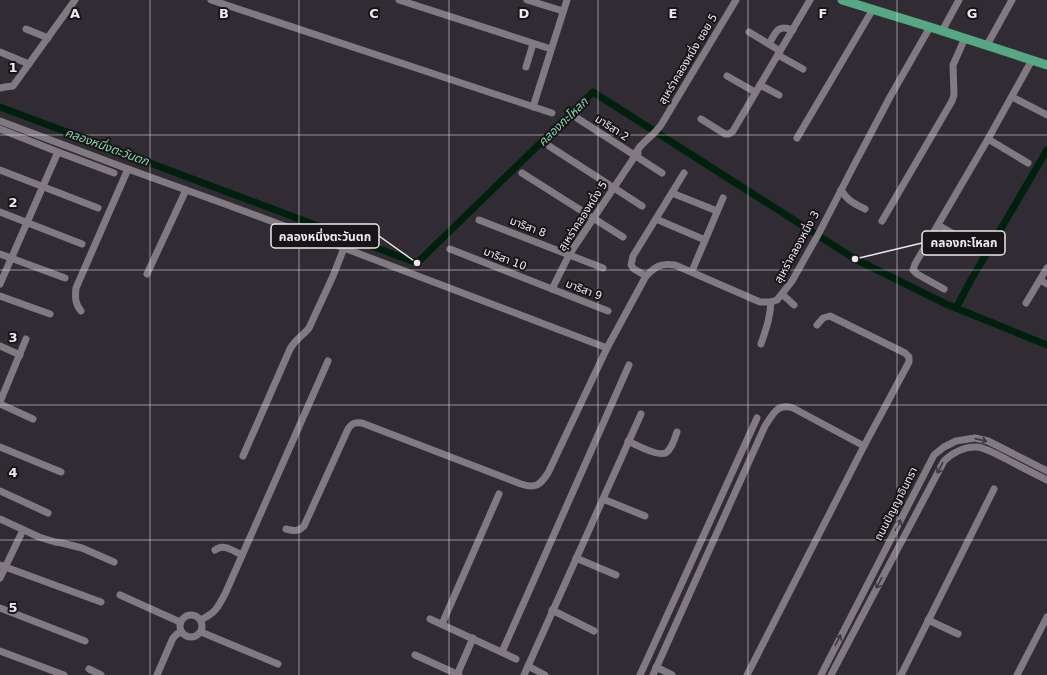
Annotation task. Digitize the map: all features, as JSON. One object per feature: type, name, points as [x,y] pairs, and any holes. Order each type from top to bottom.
[{"type":"main road","points":[[842,0],[1047,65]]},
{"type":"street","points":[[0,88],[13,86],[75,0]]},
{"type":"street","points":[[211,0],[552,114]]},
{"type":"street","points":[[399,0],[552,50]]},
{"type":"street","points":[[527,0],[546,3],[563,12]]},
{"type":"street","points":[[533,107],[567,0]]},
{"type":"street","name":"สุเหร่าคลองหนึ่ง ซอย 5","points":[[658,129],[736,0]]},
{"type":"street","points":[[701,119],[725,134],[729,134],[733,131],[810,0]]},
{"type":"street","points":[[942,31],[960,0]]},
{"type":"street","points":[[987,45],[1012,0]]},
{"type":"street","points":[[797,138],[873,9]]},
{"type":"street","name":"สุเหร่าคลองหนึ่ง 3","points":[[771,302],[777,300],[792,281],[819,233],[890,97],[930,27]]},
{"type":"street","points":[[769,44],[777,31],[782,28],[793,30]]},
{"type":"street","points":[[26,29],[48,38]]},
{"type":"street","points":[[749,32],[769,44],[779,53],[803,69]]},
{"type":"street","points":[[882,221],[952,101],[954,95],[953,65],[965,38]]},
{"type":"street","points":[[526,67],[533,44]]},
{"type":"street","points":[[0,52],[29,64]]},
{"type":"street","points":[[944,289],[917,274],[913,270],[915,264],[1032,60]]},
{"type":"street","points":[[727,76],[755,92]]},
{"type":"street","points":[[760,85],[779,95]]},
{"type":"street","points":[[1012,96],[1047,115]]},
{"type":"street","name":"มาริสา 2","points":[[577,118],[662,173]]},
{"type":"street","points":[[0,120],[607,348]]},
{"type":"street","points":[[0,129],[114,173]]},
{"type":"street","name":"สุเหร่าคลองหนึ่ง 5","points":[[552,289],[569,255],[635,156],[636,151],[658,129]]},
{"type":"street","points":[[988,139],[1028,163]]},
{"type":"street","points":[[548,146],[642,206]]},
{"type":"street","points":[[0,284],[58,152]]},
{"type":"street","points":[[81,311],[76,302],[76,288],[128,169]]},
{"type":"street","points":[[0,170],[98,208]]},
{"type":"street","points":[[522,173],[623,237]]},
{"type":"street","points":[[646,276],[634,269],[631,265],[631,261],[684,173]]},
{"type":"street","points":[[147,274],[186,190]]},
{"type":"street","points":[[841,190],[849,201],[864,210]]},
{"type":"street","points":[[672,193],[717,211]]},
{"type":"street","points":[[692,271],[723,198]]},
{"type":"street","points":[[0,212],[82,244]]},
{"type":"street","points":[[656,219],[705,240]]},
{"type":"street","name":"มาริสา 8","points":[[479,220],[603,268]]},
{"type":"street","points":[[938,225],[983,251]]},
{"type":"street","points":[[243,456],[290,349],[296,340],[309,328],[344,248]]},
{"type":"street","name":"มาริสา 10","points":[[450,249],[552,289]]},
{"type":"street","points":[[0,254],[65,278]]},
{"type":"street","points":[[286,529],[297,531],[301,530],[304,526],[348,429],[356,422],[521,484],[531,487],[540,484],[548,473],[607,348],[646,276],[658,266],[667,264],[675,265],[692,271],[760,302],[771,302],[768,325],[761,344]]},
{"type":"street","points":[[1026,303],[1047,268]]},
{"type":"street","points":[[1040,280],[1047,284]]},
{"type":"street","name":"มาริสา 9","points":[[552,289],[608,311]]},
{"type":"street","points":[[782,294],[794,305]]},
{"type":"street","points":[[0,296],[50,314]]},
{"type":"street","points":[[747,675],[864,446],[909,362],[909,357],[905,353],[830,316],[823,318],[817,325]]},
{"type":"street","points":[[26,338],[0,403],[33,419]]},
{"type":"street","points":[[0,346],[20,354]]},
{"type":"street","points":[[201,620],[216,610],[225,594],[328,361]]},
{"type":"street","points":[[502,652],[628,365]]},
{"type":"street","points":[[654,672],[765,426],[773,414],[779,408],[786,406],[793,408],[864,446]]},
{"type":"street","points":[[524,675],[641,414]]},
{"type":"street","points":[[672,675],[654,672],[641,672],[757,418]]},
{"type":"street","points":[[628,442],[659,454],[664,454],[669,451],[678,432]]},
{"type":"street","name":"ถนนปัญญาอินทรา","points":[[820,675],[934,456],[944,447],[956,441],[975,438],[994,444],[1047,471]]},
{"type":"street","points":[[0,447],[60,472]]},
{"type":"street","name":"ถนนปัญญาอินทรา","points":[[831,675],[944,460],[951,454],[960,450],[976,447],[997,455],[1047,480]]},
{"type":"street","points":[[900,675],[994,489]]},
{"type":"street","points":[[0,491],[48,513]]},
{"type":"street","points":[[442,624],[499,494]]},
{"type":"street","points":[[603,499],[644,516]]},
{"type":"street","points":[[0,519],[47,540],[82,548],[114,562]]},
{"type":"street","points":[[0,578],[2,566],[23,530]]},
{"type":"street","points":[[215,550],[223,547],[242,555]]},
{"type":"street","points":[[576,558],[616,575]]},
{"type":"street","points":[[2,566],[101,602]]},
{"type":"street","points":[[120,595],[180,622]]},
{"type":"street","points":[[0,608],[85,641]]},
{"type":"street","points":[[552,610],[594,631]]},
{"type":"street","points":[[188,615],[193,615],[201,620],[203,626],[201,632],[197,636],[191,638],[185,636],[181,632],[180,622],[188,615]]},
{"type":"street","points":[[1017,675],[1047,617]]},
{"type":"street","points":[[430,619],[516,659]]},
{"type":"street","points":[[928,620],[958,634]]},
{"type":"street","points":[[157,675],[173,638],[181,632]]},
{"type":"street","points":[[201,632],[278,664]]},
{"type":"street","points":[[415,655],[458,675],[473,638]]},
{"type":"street","points":[[0,651],[64,675]]},
{"type":"street","points":[[650,652],[661,657]]},
{"type":"street","points":[[528,666],[545,675]]},
{"type":"street","points":[[89,669],[101,675]]},
{"type":"waterway","name":"คลองกะโหลก","points":[[0,107],[417,263],[593,92],[855,259],[946,304],[1047,345]]},
{"type":"waterway","points":[[956,308],[1047,150]]},
{"type":"place","name":"คลองกะโหลก","points":[[855,259]]},
{"type":"place","name":"คลองหนึ่งตะวันตก","points":[[417,263]]}]
